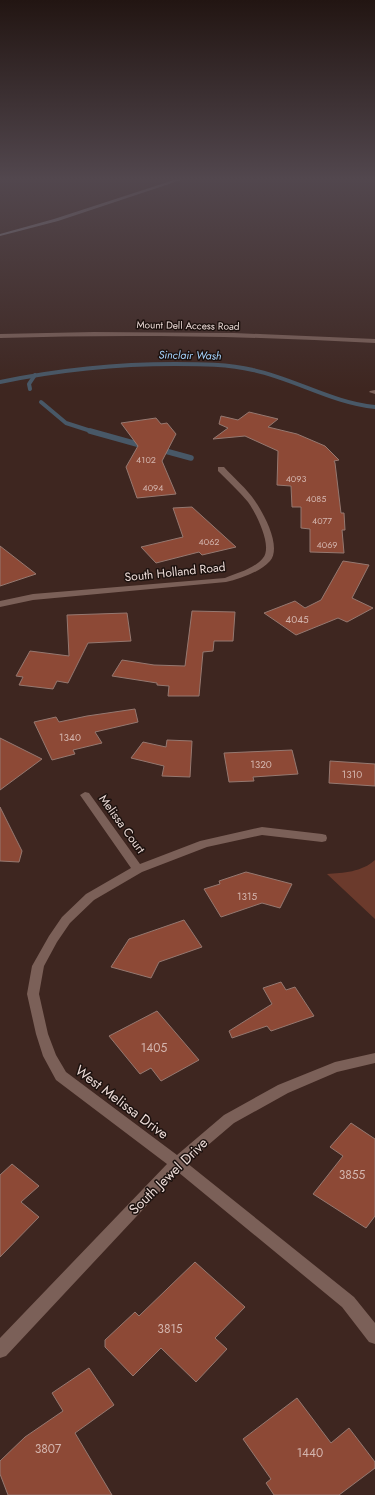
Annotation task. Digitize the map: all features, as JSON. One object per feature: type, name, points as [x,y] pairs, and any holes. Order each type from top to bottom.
[{"type":"street","name":"Mount Dell Access Road","points":[[0,336],[154,333],[375,341]]},
{"type":"street","name":"South Holland Road","points":[[0,604],[33,598],[226,580],[253,569],[267,559],[271,548],[268,536],[252,502],[221,469]]},
{"type":"street","name":"Melissa Court","points":[[85,795],[138,869]]},
{"type":"street","name":"West Melissa Drive","points":[[322,838],[262,831],[204,844],[138,869],[90,898],[66,920],[38,966],[33,994],[42,1034],[50,1056],[61,1076],[177,1163],[348,1302],[375,1336]]},
{"type":"street","name":"South Jewel Drive","points":[[0,1350],[177,1163],[229,1119],[283,1089],[335,1067],[375,1058]]},
{"type":"shaded area","points":[[375,860],[375,919],[327,874],[358,869]]},
{"type":"building","points":[[249,412],[278,419],[268,427],[297,434],[325,446],[339,460],[334,461],[341,513],[344,513],[345,530],[342,530],[344,553],[310,552],[310,529],[301,528],[301,507],[292,507],[291,486],[277,485],[278,451],[245,436],[213,439],[228,428],[219,424],[221,416],[238,420]]},
{"type":"building","points":[[156,418],[161,424],[167,423],[176,434],[162,461],[176,494],[137,498],[126,467],[138,446],[121,423]]},
{"type":"building","points":[[192,507],[236,547],[202,555],[199,552],[156,563],[141,547],[183,537],[173,508]]},
{"type":"building","points":[[0,546],[36,574],[0,586]]},
{"type":"building","points":[[343,561],[369,565],[352,598],[373,608],[347,622],[338,618],[296,635],[264,613],[295,601],[305,608],[321,600]]},
{"type":"building","points":[[192,611],[235,612],[233,641],[214,641],[213,651],[203,652],[199,696],[168,696],[169,686],[112,676],[122,660],[154,665],[185,666]]},
{"type":"building","points":[[127,613],[131,641],[88,643],[68,683],[57,681],[53,689],[19,685],[23,677],[16,676],[30,651],[69,656],[67,615]]},
{"type":"building","points":[[135,709],[138,722],[95,732],[102,743],[73,750],[75,754],[52,760],[34,722],[56,717],[59,722]]},
{"type":"building","points":[[0,738],[42,759],[0,790]]},
{"type":"building","points":[[167,740],[192,741],[190,777],[162,776],[164,766],[131,758],[143,742],[166,747]]},
{"type":"building","points":[[292,750],[298,774],[253,777],[254,781],[229,782],[224,753]]},
{"type":"building","points":[[330,761],[375,764],[375,786],[329,783]]},
{"type":"building","points":[[0,807],[22,851],[19,862],[0,861]]},
{"type":"building","points":[[246,872],[292,884],[280,908],[262,903],[221,917],[204,889],[220,884],[219,881]]},
{"type":"building","points":[[184,920],[202,947],[159,962],[151,978],[111,967],[129,939]]},
{"type":"building","points":[[281,982],[286,990],[295,987],[314,1016],[271,1031],[267,1026],[232,1038],[229,1031],[272,1004],[263,988]]},
{"type":"building","points":[[157,1011],[199,1060],[161,1081],[151,1068],[140,1074],[109,1036]]},
{"type":"building","points":[[351,1123],[375,1139],[375,1216],[366,1228],[313,1194],[343,1156],[330,1147]]},
{"type":"building","points":[[12,1164],[39,1186],[21,1202],[39,1217],[0,1257],[0,1175]]},
{"type":"building","points":[[195,1262],[245,1307],[215,1338],[227,1349],[196,1382],[161,1348],[133,1376],[105,1347],[105,1340],[135,1312],[139,1316]]},
{"type":"building","points":[[89,1368],[114,1405],[75,1433],[112,1495],[8,1495],[0,1474],[0,1461],[25,1437],[63,1411],[52,1393]]},
{"type":"building","points":[[297,1398],[331,1443],[349,1428],[375,1462],[375,1468],[339,1495],[274,1495],[266,1483],[271,1479],[243,1439]]},
{"type":"waterway","name":"Sinclair Wash","points":[[35,376],[65,371],[153,364],[214,365],[244,368],[269,374],[344,401],[375,407]]},
{"type":"waterway","name":"Sinclair Wash","points":[[0,382],[35,376]]},
{"type":"waterway","points":[[30,389],[29,384],[35,376]]},
{"type":"waterway","points":[[41,402],[66,423],[94,432]]},
{"type":"waterway","points":[[90,431],[144,446]]},
{"type":"waterway","points":[[158,449],[191,458]]}]
